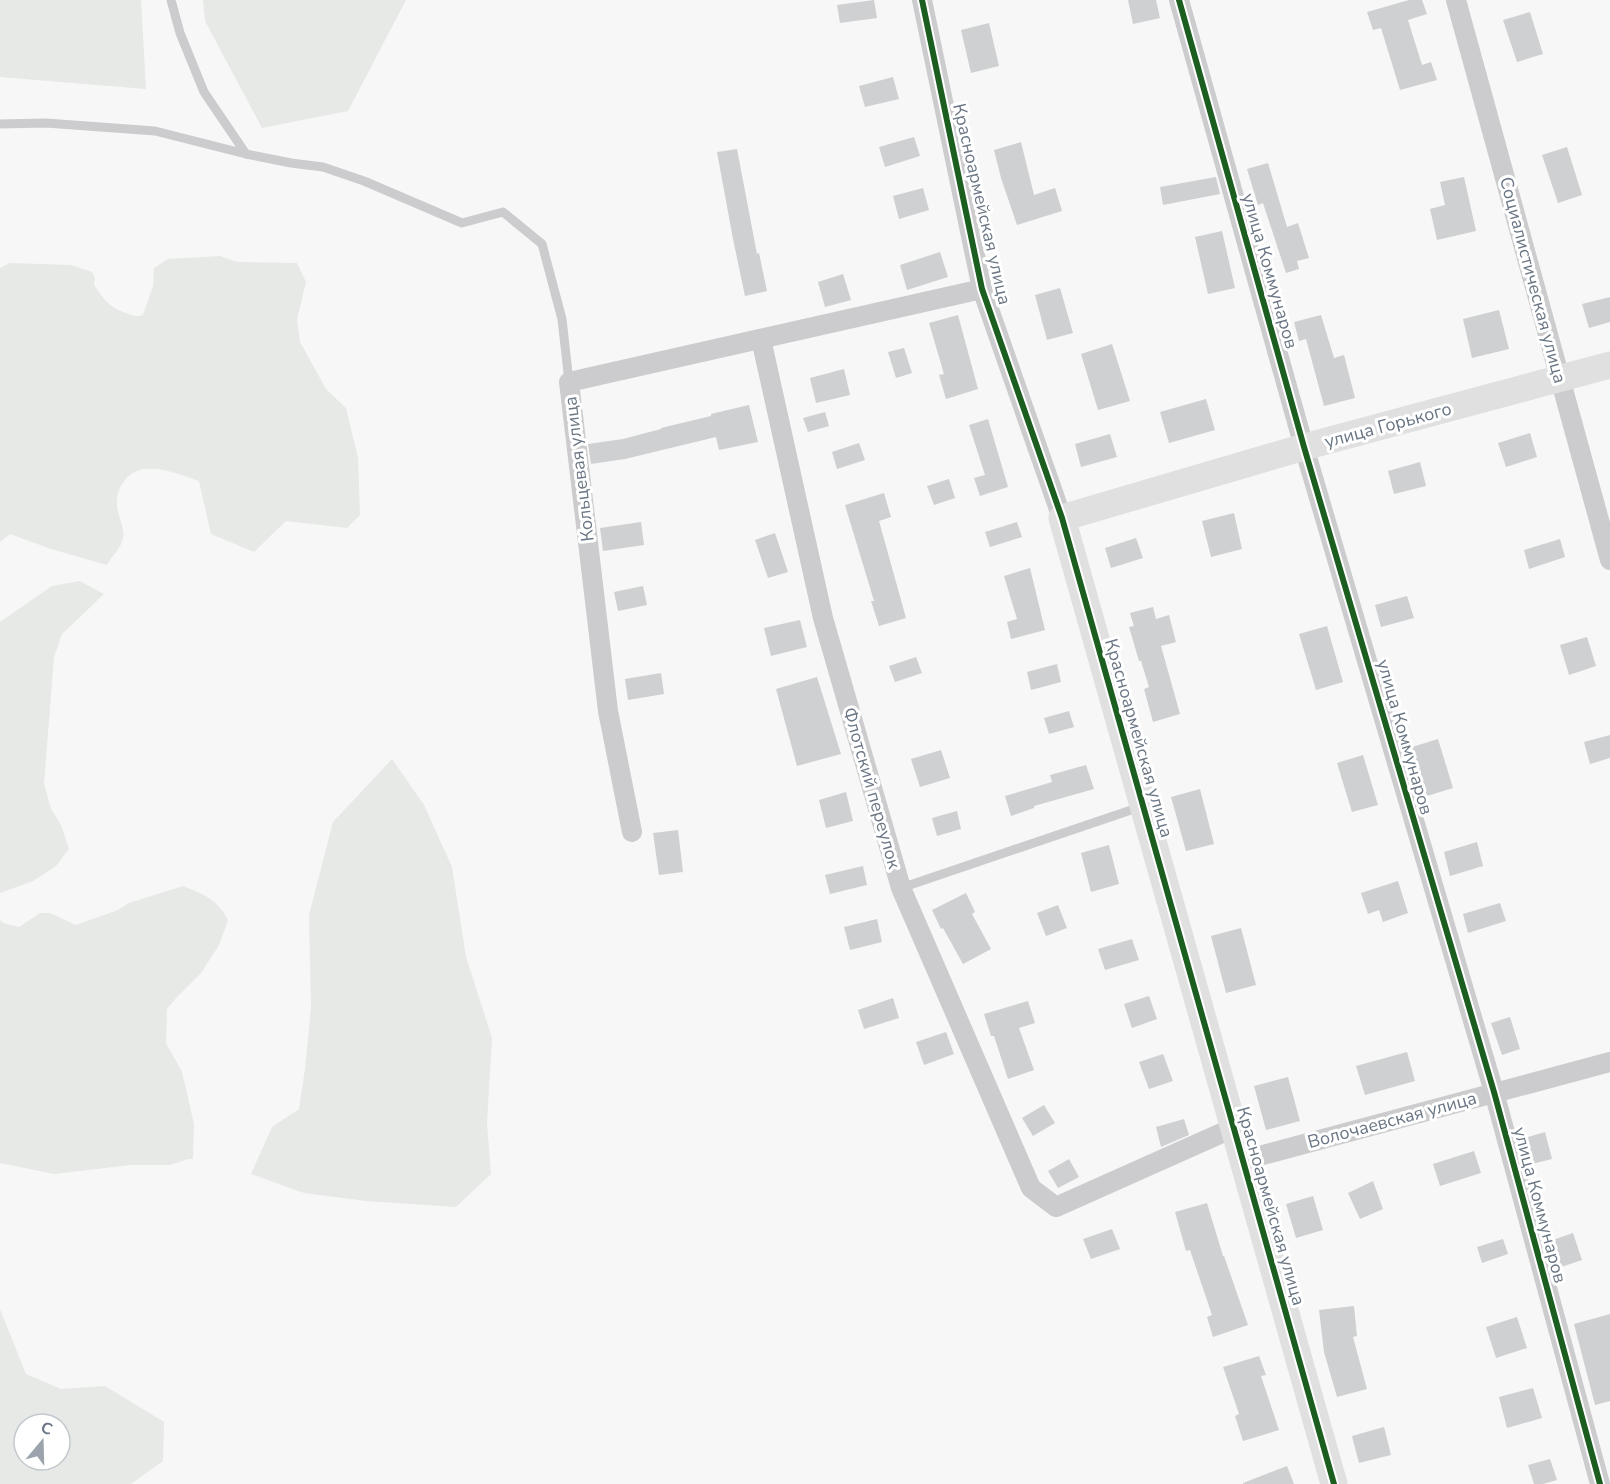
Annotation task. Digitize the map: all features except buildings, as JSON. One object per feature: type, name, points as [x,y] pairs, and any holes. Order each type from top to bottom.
[{"type":"street","name":"Красноармейская улица","points":[[922,0],[982,290],[1062,518],[1334,1484]]},
{"type":"street","name":"улица Коммунаров","points":[[1179,0],[1304,447],[1494,1092],[1600,1484]]},
{"type":"street","name":"Социалистическая улица","points":[[1456,0],[1610,560]]},
{"type":"street","name":"Кольцевая улица","points":[[632,832],[608,711],[569,382],[982,290]]},
{"type":"street","name":"Флотский переулок","points":[[761,339],[823,618],[901,888],[1031,1188],[1056,1207],[1233,1128]]},
{"type":"street","name":"улица Горького","points":[[1062,518],[1304,447],[1610,365]]},
{"type":"street","name":"Волочаевская улица","points":[[1244,1161],[1610,1062]]},
{"type":"lane","points":[[171,0],[180,33],[204,92],[246,154]]},
{"type":"lane","points":[[0,124],[46,123],[155,131],[246,154],[323,167],[364,181],[462,223],[502,212],[542,243],[562,319],[569,382]]},
{"type":"lane","points":[[901,888],[1143,806]]},
{"type":"shaded area","points":[[0,0],[141,0],[146,89],[0,77]]},
{"type":"shaded area","points":[[203,0],[406,0],[348,111],[262,128],[205,21]]},
{"type":"shaded area","points":[[220,256],[237,262],[297,263],[306,282],[297,319],[300,342],[326,389],[346,408],[358,458],[360,515],[347,528],[286,521],[254,552],[211,534],[199,481],[171,472],[150,469],[132,473],[120,489],[117,506],[123,538],[107,565],[51,549],[10,534],[0,542],[0,268],[10,263],[71,265],[92,272],[95,278],[94,285],[109,303],[122,312],[138,316],[143,315],[153,286],[154,268],[168,259]]},
{"type":"shaded area","points":[[80,581],[104,594],[62,634],[54,657],[44,784],[51,809],[61,825],[69,849],[56,866],[33,881],[0,893],[0,622],[52,586]]},
{"type":"shaded area","points":[[392,759],[424,805],[452,867],[466,957],[492,1038],[487,1123],[491,1174],[456,1207],[366,1201],[304,1193],[251,1174],[272,1127],[299,1109],[311,1007],[309,915],[333,822]]},
{"type":"shaded area","points":[[183,886],[214,902],[228,920],[219,945],[201,973],[167,1009],[166,1043],[182,1072],[194,1124],[193,1159],[170,1165],[131,1165],[54,1174],[0,1163],[0,920],[19,927],[40,913],[50,913],[76,925],[118,910],[129,903]]},
{"type":"shaded area","points":[[0,1309],[26,1374],[61,1389],[105,1386],[164,1422],[163,1461],[131,1484],[0,1484]]},
{"type":"cycle path","points":[[922,0],[982,289],[1062,518],[1334,1484]]},
{"type":"cycle path","points":[[1179,0],[1304,447],[1494,1092],[1600,1484]]}]
